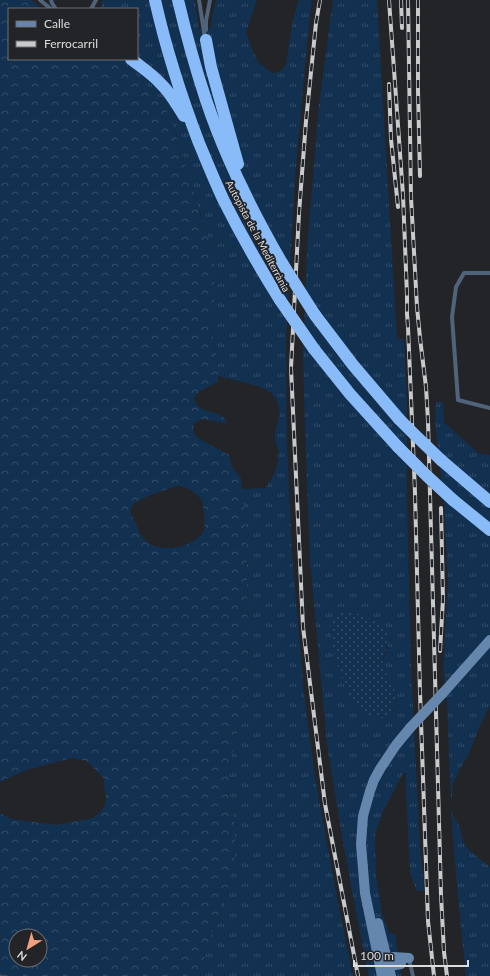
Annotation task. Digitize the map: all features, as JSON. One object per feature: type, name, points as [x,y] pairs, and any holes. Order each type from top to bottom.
[{"type":"highway","name":"Autopista de la Mediterrània","points":[[155,0],[181,94],[208,165],[224,200],[261,269],[280,300],[314,349],[375,423],[427,476],[453,500],[490,530]]},
{"type":"highway","name":"Autopista de la Mediterrània","points":[[178,0],[185,33],[206,101],[233,168],[248,200],[282,263],[316,315],[353,365],[414,434],[441,460],[490,502]]},
{"type":"highway","points":[[206,40],[211,68],[248,200]]},
{"type":"highway","points":[[132,60],[161,83],[194,130]]},
{"type":"street","points":[[382,976],[365,893],[361,844],[363,816],[366,804],[374,780],[396,746],[410,728],[490,640]]},
{"type":"street","points":[[364,873],[384,946],[392,966],[405,961]]},
{"type":"street","points":[[372,927],[376,929],[382,958],[390,961]]},
{"type":"street","points":[[387,976],[386,972],[390,961]]},
{"type":"street","points":[[390,961],[392,976]]},
{"type":"street","points":[[392,976],[397,968],[405,961]]},
{"type":"lane","points":[[40,0],[50,8]]},
{"type":"lane","points":[[91,0],[92,8]]},
{"type":"lane","points":[[92,8],[96,0]]},
{"type":"lane","points":[[199,0],[206,40]]},
{"type":"lane","points":[[206,40],[206,21],[210,0]]},
{"type":"lane","points":[[490,273],[464,273],[456,287],[452,317],[458,400],[490,408]]},
{"type":"lane","points":[[405,961],[413,976]]},
{"type":"green space","points":[[0,0],[32,0],[40,8],[8,8],[8,60],[121,60],[160,99],[172,122],[214,259],[214,313],[211,324],[218,364],[218,381],[197,394],[194,398],[196,404],[200,408],[220,415],[227,423],[200,420],[195,423],[193,428],[198,438],[229,455],[232,467],[241,478],[246,529],[249,684],[229,768],[231,804],[235,826],[235,856],[223,906],[209,940],[202,965],[196,976],[0,976],[0,813],[11,819],[56,825],[93,818],[105,805],[106,794],[104,779],[87,761],[72,758],[26,770],[0,782]],"holes":[[[177,486],[194,492],[202,500],[205,527],[199,536],[193,542],[167,548],[159,547],[145,540],[140,534],[131,513],[131,509],[136,502],[160,491]]]},
{"type":"green space","points":[[103,0],[195,0],[199,29],[211,28],[216,0],[257,0],[246,32],[253,52],[259,63],[273,73],[281,71],[286,64],[292,24],[299,0],[312,0],[295,177],[286,343],[287,442],[292,553],[304,693],[315,777],[353,976],[196,976],[202,965],[209,940],[223,906],[235,856],[235,826],[231,804],[229,768],[249,684],[246,529],[241,489],[265,488],[273,476],[278,461],[275,432],[279,409],[274,397],[266,390],[255,385],[218,376],[218,364],[211,324],[214,313],[214,259],[172,122],[160,99],[121,60],[138,60],[138,8],[101,8]]},
{"type":"green space","points":[[333,0],[377,0],[397,339],[404,339],[407,399],[407,494],[411,667],[420,845],[424,891],[417,891],[410,874],[406,772],[402,775],[383,811],[375,835],[376,876],[382,913],[389,933],[395,934],[401,976],[369,976],[344,848],[327,745],[310,561],[303,357],[307,248],[319,105]],"holes":[[[347,611],[359,614],[369,619],[387,633],[388,647],[382,662],[394,688],[395,699],[394,709],[382,718],[367,714],[347,685],[336,662],[330,625]]]},
{"type":"green space","points":[[436,402],[443,402],[444,422],[478,453],[490,455],[490,705],[468,756],[453,784],[451,805],[447,704],[443,669],[448,581],[444,503],[435,423]]},
{"type":"green space","points":[[343,611],[363,615],[378,623],[388,633],[389,642],[383,658],[383,665],[393,685],[395,698],[393,709],[386,717],[379,718],[371,716],[356,705],[352,701],[340,674],[330,623],[335,615]]},
{"type":"green space","points":[[451,808],[459,826],[464,844],[471,852],[490,867],[490,976],[466,976]]},
{"type":"railway","points":[[320,0],[316,23],[306,121],[299,213],[291,368],[303,627],[325,804],[358,976]]},
{"type":"railway","points":[[389,0],[403,195],[415,493],[428,921],[434,976]]},
{"type":"railway","points":[[401,0],[402,28]]},
{"type":"railway","points":[[408,0],[411,197],[417,307],[426,387],[428,421],[441,895],[444,952],[447,976]]},
{"type":"railway","points":[[418,0],[420,176]]},
{"type":"railway","points":[[389,84],[391,139],[398,207]]},
{"type":"railway","points":[[440,651],[443,599],[441,508]]}]
